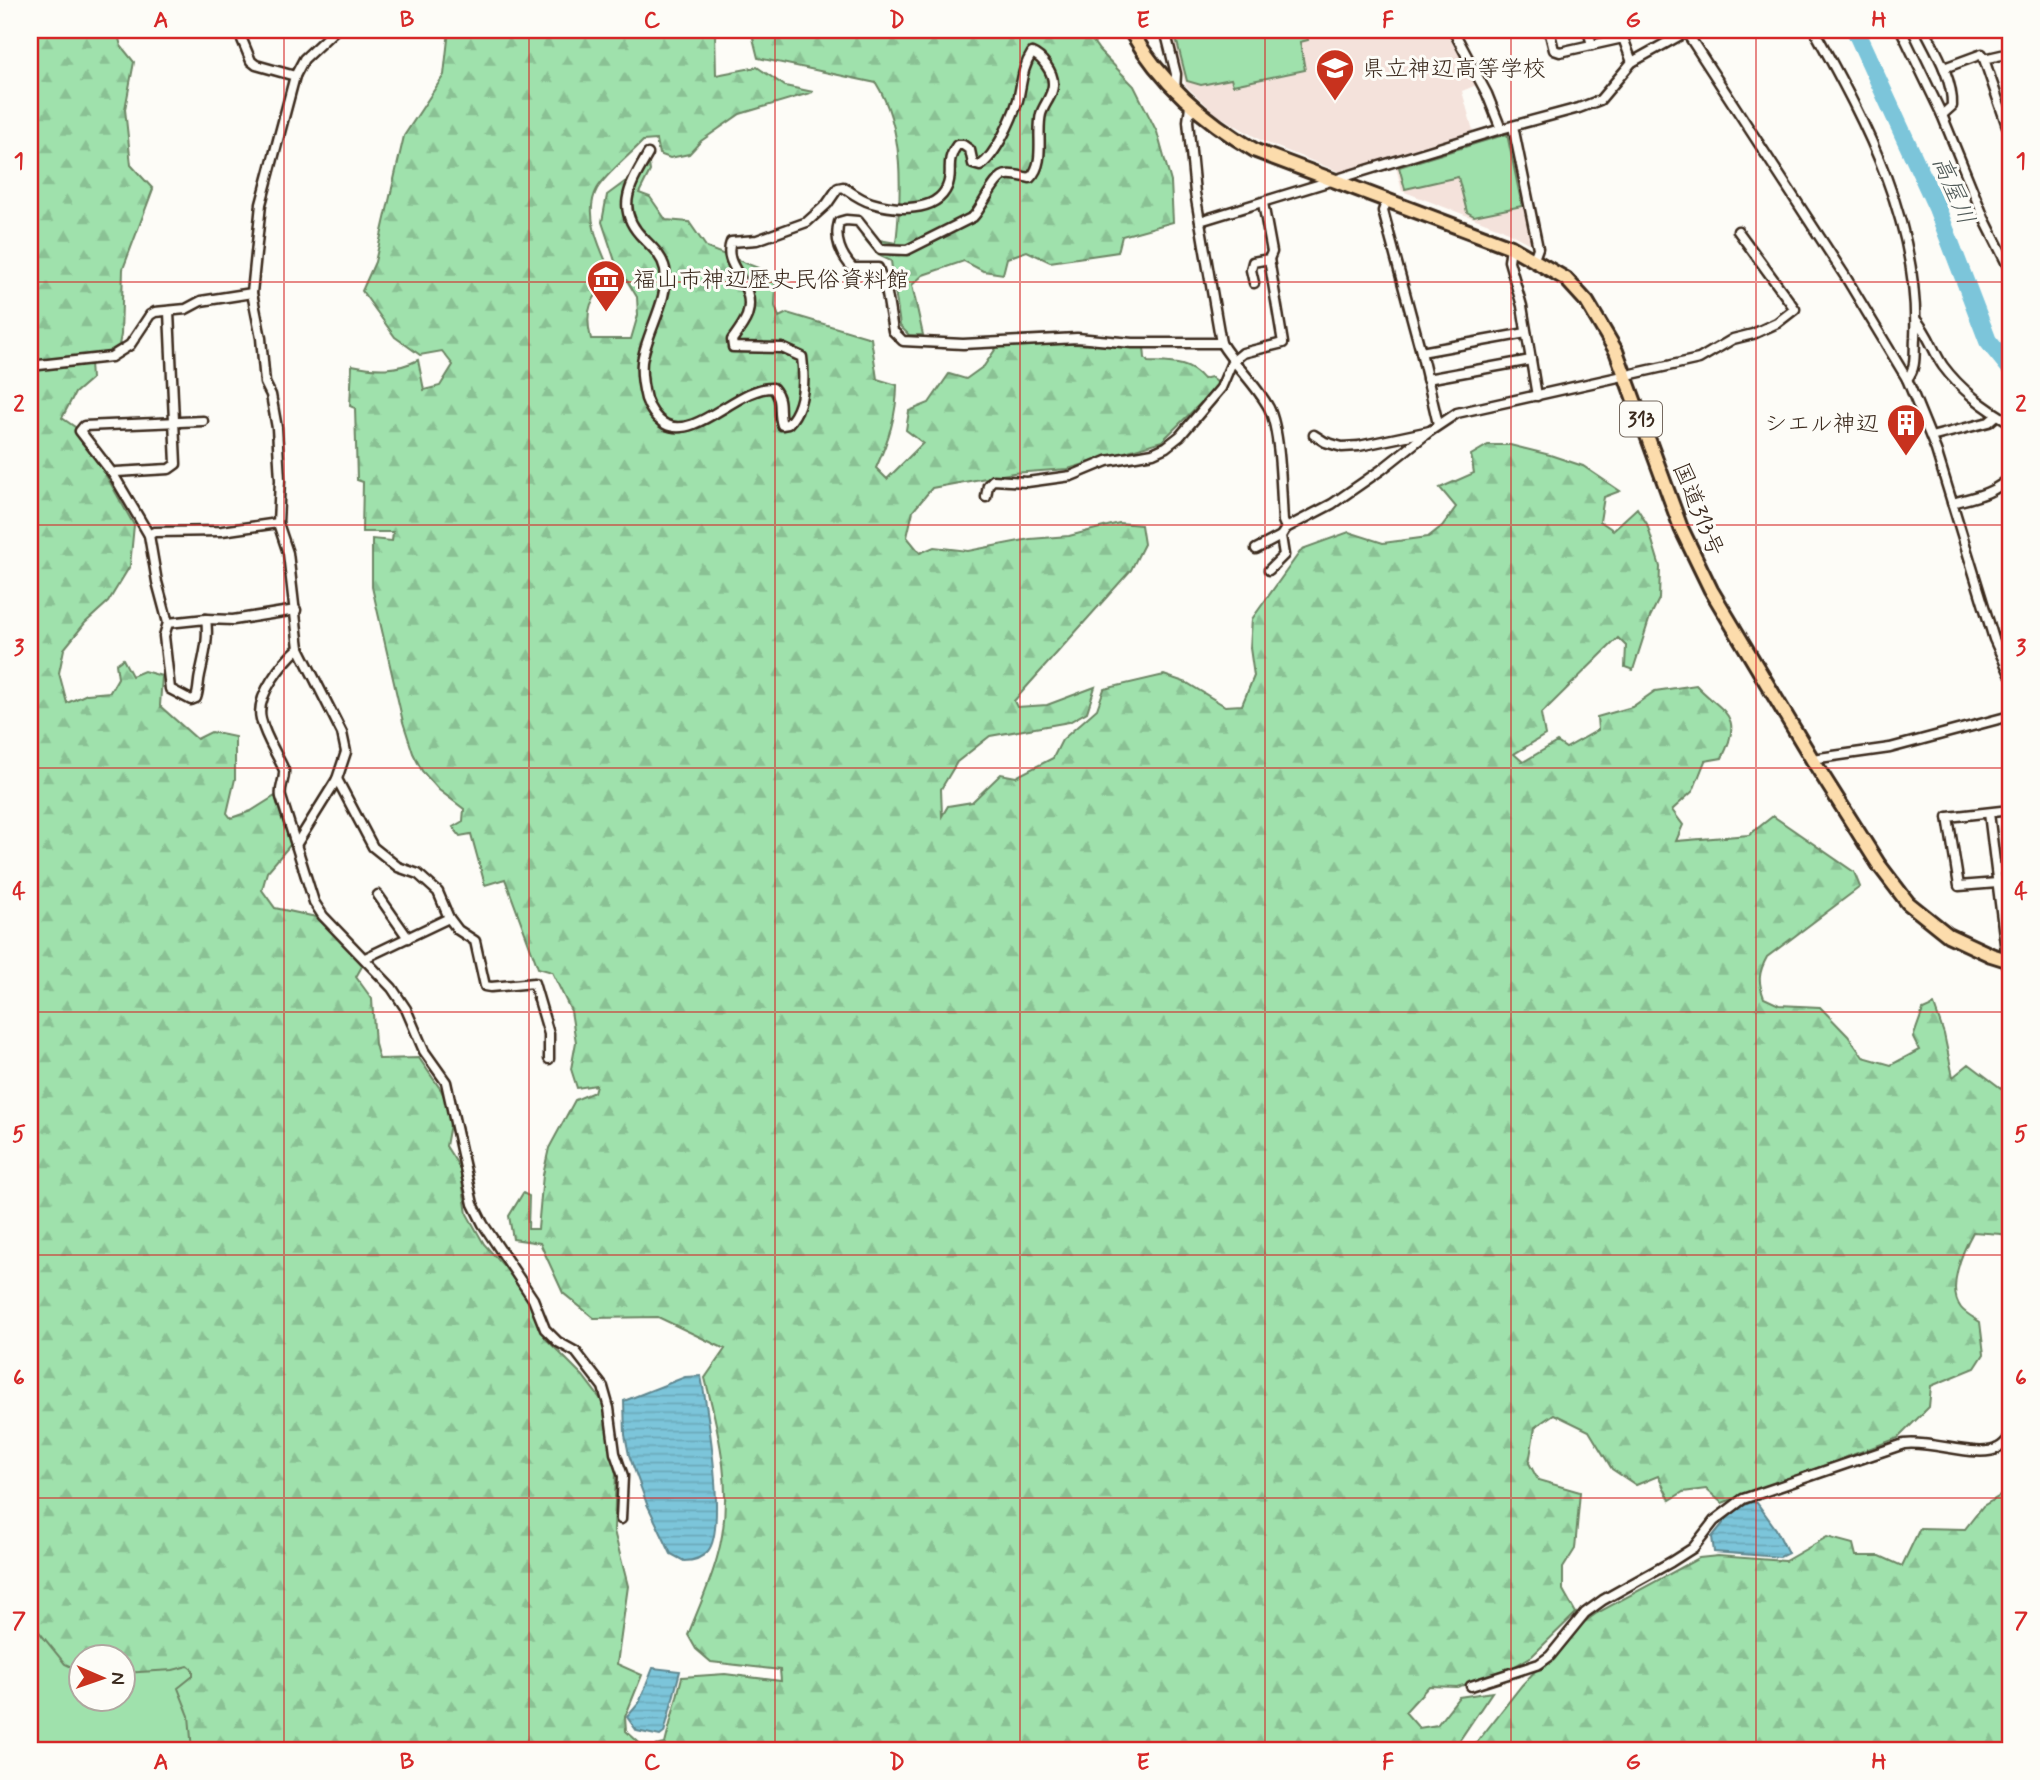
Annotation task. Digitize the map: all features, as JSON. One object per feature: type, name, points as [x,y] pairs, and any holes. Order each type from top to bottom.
[{"type":"highway","name":"国道313号","points":[[1130,30],[1151,62],[1190,106],[1256,151],[1511,247],[1566,279],[1587,302],[1611,343],[1681,528],[1695,558],[1812,759],[1879,865],[1908,903],[1948,935],[2009,961]]},
{"type":"street","points":[[238,30],[251,61],[256,65],[295,76]]},
{"type":"street","points":[[296,845],[337,779],[345,758],[345,744],[299,648],[288,552],[278,523],[281,480],[277,428],[271,395],[265,383],[261,338],[252,293],[261,204],[295,76],[304,59],[335,30]]},
{"type":"street","points":[[1165,30],[1176,74],[1175,91]]},
{"type":"street","points":[[1453,30],[1501,129]]},
{"type":"street","points":[[1549,30],[1554,50],[1560,52],[1623,38],[1632,62]]},
{"type":"street","points":[[1588,30],[1592,45]]},
{"type":"street","points":[[1814,30],[1857,107],[1885,172],[1906,238],[1916,320],[1914,370],[1907,379]]},
{"type":"street","points":[[1901,30],[1941,115],[1984,218],[2010,270]]},
{"type":"street","points":[[1927,30],[1944,68],[1953,98],[1952,106],[1941,115]]},
{"type":"street","points":[[1200,221],[1600,100],[1632,62],[1686,31],[1845,276],[1907,379],[1931,438],[1994,639],[2010,674]]},
{"type":"street","points":[[648,154],[627,191],[627,209],[632,228],[659,254],[665,270],[664,288],[642,362],[643,388],[649,408],[665,424],[680,426],[697,423],[755,390],[766,388],[773,388],[780,396],[782,425],[788,424],[795,417],[803,393],[802,357],[782,348],[733,347],[732,340],[747,317],[750,297],[730,259],[728,249],[731,242],[757,240],[807,222],[827,204],[838,188],[843,187],[873,204],[898,207],[924,207],[941,197],[948,186],[950,155],[957,145],[963,145],[970,150],[973,164],[980,166],[988,160],[1018,100],[1021,76],[1032,52],[1039,55],[1052,76],[1054,85],[1041,115],[1040,149],[1035,173],[1030,178],[1005,174],[998,179],[982,209],[973,217],[907,250],[880,249],[858,222],[839,222],[836,230],[846,261],[853,268],[878,268],[887,294],[893,331],[903,341],[963,344],[1077,338],[1132,343],[1221,343]]},
{"type":"street","points":[[1984,59],[2008,53],[2010,68]]},
{"type":"street","points":[[1944,68],[1982,54],[2007,126],[2010,127]]},
{"type":"street","points":[[1190,106],[1188,121],[1195,193],[1221,343],[1271,413],[1276,443],[1284,555],[1269,570]]},
{"type":"street","points":[[1513,126],[1538,248],[1534,259]]},
{"type":"street","points":[[1387,200],[1383,211],[1438,424]]},
{"type":"street","points":[[986,497],[988,485],[993,480],[1027,482],[1071,477],[1107,461],[1153,453],[1166,447],[1180,436],[1221,388],[1232,362],[1243,353],[1283,343],[1263,204]]},
{"type":"street","points":[[1256,549],[1381,470],[1438,424],[1457,413],[1699,359],[1733,339],[1753,334],[1777,323],[1795,309],[1738,230]]},
{"type":"street","points":[[1511,247],[1509,261],[1522,306],[1536,396]]},
{"type":"street","points":[[1254,283],[1251,270],[1253,262],[1269,259]]},
{"type":"street","points":[[30,366],[111,357],[130,345],[150,315],[155,312],[186,309],[201,301],[252,293]]},
{"type":"street","points":[[113,474],[169,469],[176,464],[169,312]]},
{"type":"street","points":[[1916,320],[1944,367],[1962,386],[1997,415],[2010,422]]},
{"type":"street","points":[[1421,352],[1526,333]]},
{"type":"street","points":[[1427,379],[1531,360]]},
{"type":"street","points":[[1931,438],[1989,422],[1997,415]]},
{"type":"street","points":[[203,421],[84,426],[80,431],[113,474],[149,535],[168,623],[165,647],[170,689],[191,700],[196,698],[198,693],[206,652],[206,619]]},
{"type":"street","points":[[1314,435],[1325,442],[1342,447],[1430,431]]},
{"type":"street","points":[[1952,503],[1985,495],[2010,477]]},
{"type":"street","points":[[149,535],[154,532],[222,531],[278,523]]},
{"type":"street","points":[[168,623],[206,619],[233,620],[296,610]]},
{"type":"street","points":[[299,648],[285,660],[260,708],[261,720],[284,771],[285,778],[279,789],[314,902],[323,916],[392,988],[407,1009],[424,1051],[446,1082],[473,1204],[483,1224],[533,1299],[545,1329],[558,1342],[576,1352],[603,1387],[610,1408],[615,1453],[623,1476],[621,1519]]},
{"type":"street","points":[[1812,759],[1890,748],[2010,716]]},
{"type":"street","points":[[337,779],[373,847],[398,867],[418,874],[438,892],[449,918],[458,930],[475,941],[485,986],[534,983],[548,1034],[549,1059]]},
{"type":"street","points":[[2010,810],[1948,817],[1959,886],[2010,882]]},
{"type":"street","points":[[1989,813],[2009,961]]},
{"type":"street","points":[[378,895],[408,937]]},
{"type":"street","points":[[365,958],[449,918]]},
{"type":"street","points":[[1471,1686],[1539,1664],[1550,1656],[1585,1613],[1693,1548],[1714,1521],[1743,1499],[1904,1444],[1917,1442],[1980,1452],[2001,1447],[2010,1437]]},
{"type":"shaded area","name":"県立神辺高等学校","points":[[1171,30],[1453,30],[1479,84],[1462,91],[1474,134],[1345,174],[1262,141],[1216,114],[1186,86]]},
{"type":"shaded area","name":"県立神辺高等学校","points":[[1507,132],[1532,242],[1528,243],[1502,229],[1402,191],[1396,167]]},
{"type":"green space","points":[[30,30],[121,30],[118,35],[121,46],[134,62],[125,109],[131,165],[153,189],[123,269],[119,345],[106,353],[30,364]]},
{"type":"green space","points":[[449,30],[715,30],[716,75],[757,67],[785,86],[813,92],[740,114],[701,141],[689,154],[670,158],[659,154],[656,140],[643,141],[606,177],[597,189],[592,211],[596,235],[614,279],[599,291],[591,304],[589,329],[591,339],[631,339],[638,315],[637,297],[615,261],[602,222],[607,195],[649,164],[650,171],[639,193],[650,197],[666,220],[689,222],[707,248],[761,269],[776,285],[775,306],[779,317],[787,313],[871,338],[877,379],[897,385],[891,428],[876,468],[887,479],[923,443],[906,430],[909,411],[929,403],[949,374],[966,379],[984,366],[997,347],[1022,342],[1144,347],[1148,362],[1185,366],[1203,379],[1211,377],[1218,383],[1162,441],[1068,469],[1013,473],[932,488],[913,511],[907,537],[920,553],[934,547],[968,551],[1030,539],[1069,536],[1119,523],[1141,525],[1144,544],[1131,570],[1014,701],[1017,707],[1047,705],[1095,687],[1087,712],[1069,722],[990,736],[957,762],[941,789],[942,816],[948,806],[972,802],[1001,774],[1016,777],[1053,758],[1062,740],[1097,709],[1104,689],[1164,675],[1187,683],[1225,706],[1242,705],[1254,676],[1250,648],[1252,619],[1302,549],[1349,532],[1383,543],[1428,537],[1442,526],[1456,507],[1440,488],[1474,473],[1471,455],[1488,445],[1510,445],[1583,466],[1620,491],[1604,497],[1600,521],[1613,530],[1637,508],[1647,524],[1660,567],[1659,599],[1650,617],[1633,670],[1625,667],[1626,646],[1618,638],[1541,714],[1545,735],[1514,754],[1523,762],[1557,742],[1566,748],[1598,730],[1597,717],[1632,707],[1655,691],[1696,685],[1727,715],[1731,732],[1722,758],[1705,761],[1693,791],[1672,810],[1683,825],[1676,841],[1749,835],[1773,816],[1854,872],[1860,887],[1767,957],[1760,978],[1761,987],[1764,998],[1779,1005],[1820,1007],[1848,1036],[1863,1057],[1891,1065],[1919,1050],[1913,1038],[1923,1010],[1934,1005],[1944,1034],[1953,1077],[1969,1064],[2010,1095],[2010,1239],[2001,1234],[1973,1232],[1961,1259],[1956,1280],[1955,1291],[1961,1308],[1980,1322],[1984,1354],[1975,1368],[1931,1386],[1929,1407],[1898,1438],[1722,1503],[1706,1489],[1683,1492],[1670,1500],[1658,1476],[1636,1485],[1612,1469],[1589,1431],[1554,1414],[1535,1427],[1529,1463],[1538,1480],[1580,1492],[1575,1549],[1563,1568],[1563,1590],[1576,1613],[1532,1656],[1503,1673],[1457,1687],[1429,1686],[1405,1712],[1419,1728],[1437,1725],[1459,1697],[1492,1692],[1455,1747],[1440,1750],[192,1750],[189,1716],[178,1688],[193,1676],[193,1670],[188,1666],[173,1670],[136,1672],[136,1644],[66,1644],[65,1664],[36,1628],[30,1628],[30,369],[90,362],[91,379],[75,393],[62,418],[75,427],[134,525],[130,566],[108,602],[85,623],[64,649],[59,673],[67,703],[87,694],[110,692],[118,678],[116,664],[123,659],[132,676],[144,671],[162,676],[160,706],[197,739],[211,732],[235,737],[235,779],[227,813],[231,818],[251,811],[275,796],[291,844],[267,872],[262,890],[275,908],[316,917],[365,961],[356,977],[372,999],[375,1044],[379,1059],[419,1058],[441,1090],[452,1113],[446,1146],[460,1168],[467,1214],[484,1244],[520,1284],[535,1309],[546,1339],[583,1376],[605,1405],[616,1472],[614,1531],[628,1586],[617,1664],[642,1675],[625,1717],[626,1731],[645,1748],[665,1744],[682,1677],[725,1674],[781,1681],[780,1670],[711,1662],[696,1649],[688,1635],[712,1575],[723,1532],[723,1466],[705,1378],[725,1349],[658,1317],[594,1318],[563,1293],[540,1243],[513,1239],[509,1216],[523,1193],[529,1196],[528,1229],[538,1229],[543,1175],[549,1148],[575,1100],[594,1092],[596,1085],[577,1088],[571,1069],[576,1042],[571,1011],[552,972],[538,968],[505,879],[485,885],[471,834],[460,836],[453,827],[463,821],[464,809],[439,790],[422,771],[413,753],[403,722],[372,587],[372,539],[392,541],[393,532],[362,532],[363,482],[357,480],[355,408],[350,406],[352,365],[386,368],[418,360],[424,390],[440,386],[453,365],[442,351],[420,355],[395,337],[362,291],[375,262],[404,136],[444,75]]},
{"type":"green space","points":[[751,30],[1085,30],[1099,50],[1134,86],[1157,132],[1171,182],[1173,222],[1122,236],[1118,252],[1050,262],[1027,251],[1007,258],[1003,274],[983,271],[964,261],[923,275],[912,285],[923,335],[909,335],[900,326],[891,261],[878,255],[863,237],[896,243],[898,223],[900,181],[896,140],[892,120],[876,83],[758,58]]},
{"type":"green space","points":[[1174,30],[1306,30],[1308,40],[1300,42],[1305,70],[1233,85],[1231,79],[1201,85],[1187,81]]},
{"type":"green space","name":"県立神辺高等学校","points":[[1507,134],[1522,206],[1474,216],[1467,212],[1458,177],[1405,189],[1399,167]]},
{"type":"green space","points":[[2010,1490],[2010,1750],[1471,1750],[1522,1685],[1577,1627],[1597,1613],[1699,1558],[1718,1556],[1785,1561],[1827,1537],[1853,1544],[1856,1556],[1880,1556],[1902,1566],[1920,1528],[1965,1529],[1983,1506]]},
{"type":"green space","points":[[30,1621],[66,1648],[66,1714],[136,1714],[136,1663],[194,1659],[220,1750],[30,1750]]},
{"type":"water","points":[[701,1376],[714,1467],[716,1518],[708,1551],[697,1559],[684,1561],[671,1554],[647,1504],[629,1455],[625,1435],[624,1401],[685,1377]]},
{"type":"water","points":[[1751,1502],[1757,1503],[1776,1529],[1788,1553],[1780,1557],[1714,1552],[1712,1537],[1733,1511]]},
{"type":"water","points":[[653,1668],[680,1671],[664,1733],[660,1736],[637,1731],[627,1717],[639,1703]]},
{"type":"waterway","name":"高屋川","points":[[1855,30],[1937,208],[1988,341],[2010,368]]},
{"type":"place","name":"県立神辺高等学校","points":[[1335,102]]},
{"type":"place","name":"福山市神辺歴史民俗資料館","points":[[606,313]]},
{"type":"place","name":"シエル神辺","points":[[1906,457]]}]
